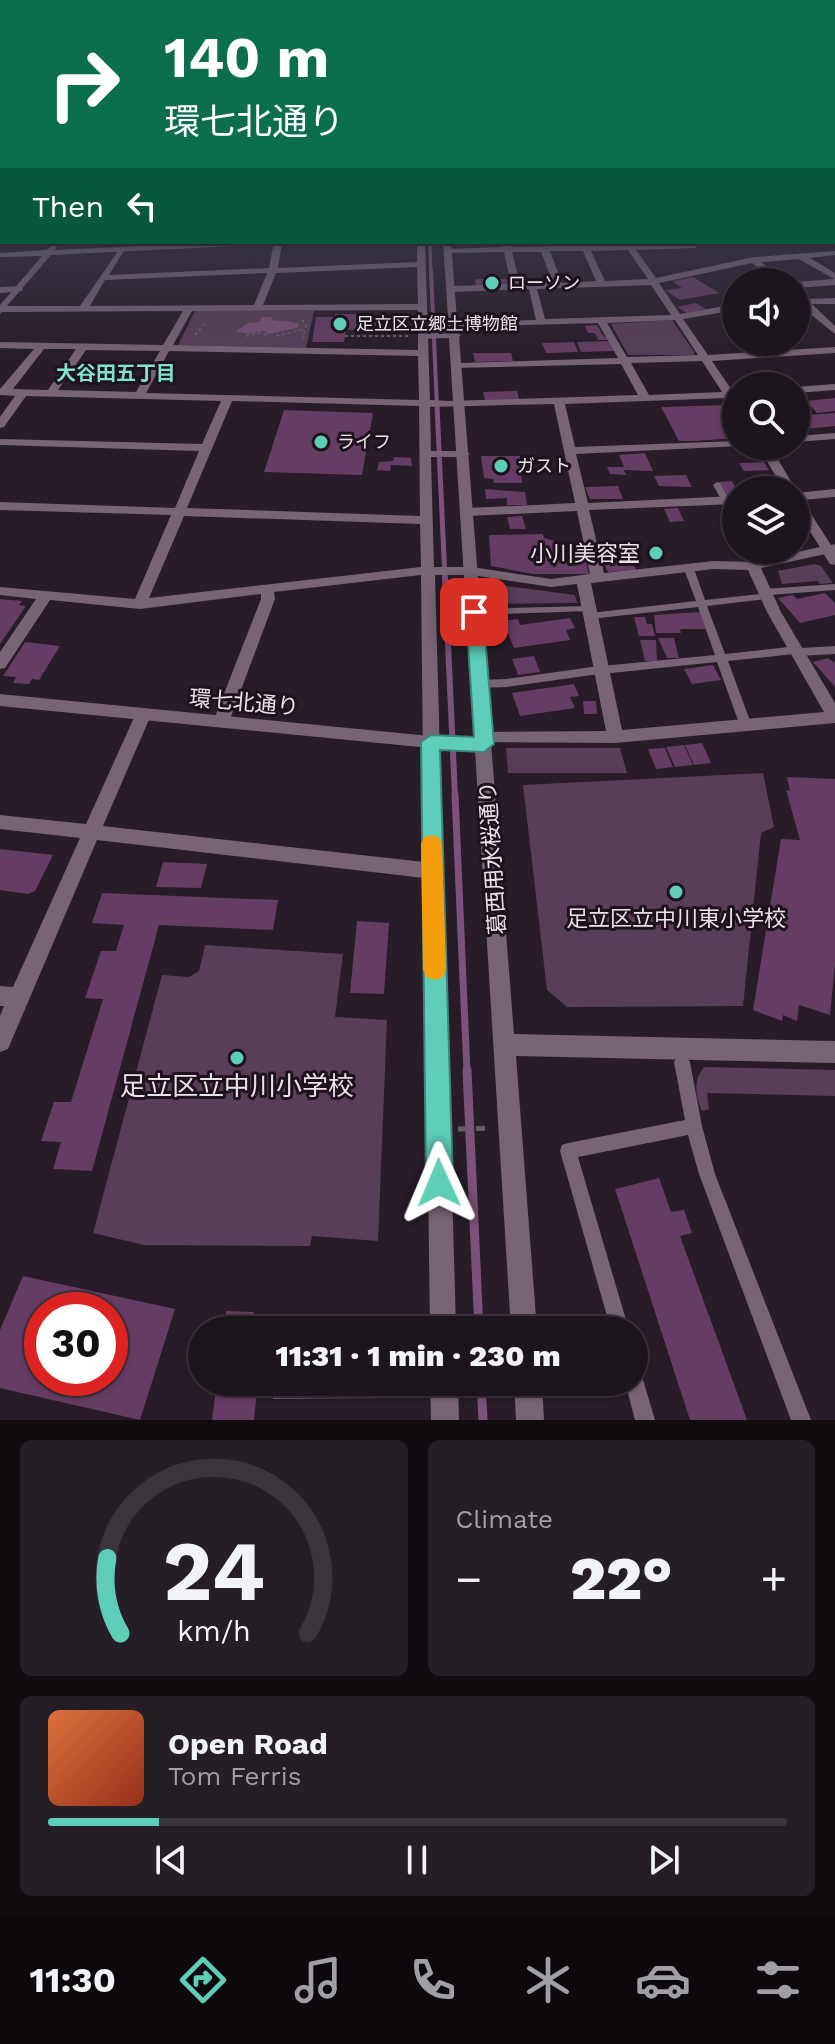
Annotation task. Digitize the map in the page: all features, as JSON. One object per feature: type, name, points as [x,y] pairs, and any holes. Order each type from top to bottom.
[{"type":"street","points":[[1,310],[51,252],[54,244]]},
{"type":"street","points":[[0,255],[179,244]]},
{"type":"street","points":[[257,308],[273,270],[278,244]]},
{"type":"street","points":[[421,244],[421,342],[428,454],[426,520],[432,571],[435,743],[432,871],[443,1316]]},
{"type":"street","points":[[448,246],[545,250],[693,244],[713,269]]},
{"type":"street","points":[[628,245],[722,382]]},
{"type":"street","name":"葛西用水桜通り","points":[[448,246],[453,289],[452,332],[458,366],[455,404],[468,512],[479,684],[479,742],[523,1316]]},
{"type":"street","points":[[506,246],[516,286]]},
{"type":"street","points":[[83,309],[121,249]]},
{"type":"street","points":[[586,249],[602,284]]},
{"type":"street","points":[[545,250],[558,284]]},
{"type":"street","points":[[453,289],[651,282],[754,260],[835,252]]},
{"type":"street","points":[[801,256],[835,279]]},
{"type":"street","points":[[754,260],[764,268]]},
{"type":"street","points":[[103,278],[422,264]]},
{"type":"street","points":[[810,283],[835,279]]},
{"type":"street","points":[[532,285],[541,322]]},
{"type":"street","points":[[0,290],[19,289]]},
{"type":"street","points":[[810,302],[835,301]]},
{"type":"street","points":[[1,310],[423,307]]},
{"type":"street","points":[[139,396],[189,308]]},
{"type":"street","points":[[810,310],[835,331]]},
{"type":"street","points":[[0,345],[166,349],[421,342],[452,332],[541,322],[676,317],[722,311]]},
{"type":"street","points":[[601,320],[646,399]]},
{"type":"street","points":[[3,392],[41,346]]},
{"type":"street","points":[[51,393],[83,347]]},
{"type":"street","points":[[810,352],[835,350]]},
{"type":"street","points":[[458,366],[740,356]]},
{"type":"street","points":[[810,389],[835,387]]},
{"type":"street","points":[[3,392],[426,404],[722,398]]},
{"type":"street","points":[[0,425],[23,392]]},
{"type":"street","points":[[140,604],[228,398]]},
{"type":"street","points":[[559,402],[584,508],[590,579],[589,612],[615,737]]},
{"type":"street","points":[[810,438],[835,436]]},
{"type":"street","points":[[0,442],[205,448]]},
{"type":"street","points":[[571,451],[722,445]]},
{"type":"street","points":[[428,454],[459,454]]},
{"type":"street","points":[[810,496],[835,493]]},
{"type":"street","points":[[468,512],[722,500]]},
{"type":"street","points":[[0,506],[426,520]]},
{"type":"street","points":[[0,591],[140,604],[432,571],[471,571],[551,583],[714,565],[753,566],[833,553],[810,519]]},
{"type":"street","points":[[753,566],[765,594],[798,651]]},
{"type":"street","points":[[221,722],[268,599],[267,588]]},
{"type":"street","points":[[0,664],[46,595]]},
{"type":"street","name":"環七北通り","points":[[0,700],[435,743],[615,737],[835,717],[798,651]]},
{"type":"street","points":[[0,1041],[10,997],[92,832],[143,715]]},
{"type":"street","points":[[0,822],[432,871]]},
{"type":"street","points":[[504,1045],[835,1052]]},
{"type":"street","points":[[444,1396],[445,1420]]},
{"type":"street","points":[[529,1396],[530,1420]]},
{"type":"lane","points":[[717,485],[722,490]]},
{"type":"lane","points":[[689,569],[746,726]]},
{"type":"lane","points":[[474,612],[589,612],[701,604],[835,587]]},
{"type":"lane","points":[[479,684],[556,672],[601,671],[833,647]]},
{"type":"lane","points":[[682,1062],[707,1174],[801,1420]]},
{"type":"lane","points":[[616,1316],[568,1151],[694,1126]]},
{"type":"lane","points":[[638,1396],[645,1420]]},
{"type":"path","points":[[200,338],[194,332],[207,324],[204,320],[211,317]]},
{"type":"path","points":[[293,319],[302,320],[305,329],[302,342]]},
{"type":"path","points":[[238,337],[261,333],[271,337],[305,329]]},
{"type":"path","points":[[345,336],[421,342]]},
{"type":"path","points":[[359,344],[360,336]]},
{"type":"path","points":[[439,1130],[493,1128]]},
{"type":"shaded area","points":[[195,311],[314,311],[306,348],[178,345]]},
{"type":"shaded area","points":[[261,317],[299,324],[297,328],[268,334],[264,331],[248,334],[236,331],[248,323],[260,322]]},
{"type":"shaded area","points":[[672,320],[695,353],[693,355],[628,355],[611,324]]},
{"type":"shaded area","points":[[814,564],[821,566],[833,583],[782,584],[778,571]]},
{"type":"shaded area","points":[[488,586],[575,595],[577,603],[491,604]]},
{"type":"shaded area","points":[[506,748],[620,748],[627,773],[508,773]]},
{"type":"shaded area","name":"足立区立中川東小学校","points":[[763,773],[774,827],[761,833],[743,1006],[567,1007],[547,990],[523,785]]},
{"type":"shaded area","points":[[205,945],[343,954],[335,1017],[387,1020],[378,1241],[312,1236],[310,1246],[144,1245],[93,1233],[162,975],[189,977],[199,971]]},
{"type":"shaded area","points":[[704,1067],[835,1070],[835,1096],[707,1093],[709,1109],[702,1111],[696,1088]]},
{"type":"shaded area","points":[[273,1396],[394,1396],[394,1398],[273,1399]]},
{"type":"building","points":[[693,277],[719,293],[680,300],[665,290],[682,288],[672,281]]},
{"type":"building","points":[[475,279],[509,279],[509,283],[507,286],[476,286]]},
{"type":"building","points":[[696,303],[706,309],[687,313],[677,307]]},
{"type":"building","points":[[335,314],[374,314],[374,317],[382,317],[382,330],[346,330],[344,342],[312,342],[316,317],[335,317]]},
{"type":"building","points":[[597,325],[608,340],[598,340],[595,333],[588,333],[585,326]]},
{"type":"building","points":[[609,341],[614,351],[581,352],[577,342]]},
{"type":"building","points":[[574,342],[578,352],[546,353],[542,343]]},
{"type":"building","points":[[473,353],[511,353],[513,361],[475,362]]},
{"type":"building","points":[[517,391],[519,399],[485,400],[483,392]]},
{"type":"building","points":[[835,398],[835,411],[817,413],[810,401]]},
{"type":"building","points":[[722,405],[722,439],[679,441],[661,407]]},
{"type":"building","name":"ライフ","points":[[284,410],[373,413],[362,475],[264,472]]},
{"type":"building","points":[[835,413],[835,426],[810,429],[810,415]]},
{"type":"building","points":[[645,453],[653,471],[624,470],[626,475],[610,474],[607,467],[624,467],[619,455]]},
{"type":"building","points":[[481,456],[520,456],[522,483],[494,483],[493,479],[484,478]]},
{"type":"building","points":[[394,457],[411,458],[412,466],[391,465],[390,471],[377,470],[379,462],[393,461]]},
{"type":"building","points":[[764,462],[769,470],[744,471],[739,463]]},
{"type":"building","points":[[686,475],[692,487],[659,486],[654,476]]},
{"type":"building","points":[[618,486],[623,499],[590,499],[585,487]]},
{"type":"building","points":[[485,489],[525,492],[527,505],[507,505],[507,498],[486,499]]},
{"type":"building","points":[[678,508],[684,521],[670,522],[664,509]]},
{"type":"building","points":[[522,516],[526,529],[510,529],[507,517]]},
{"type":"building","points":[[543,534],[544,538],[555,541],[558,555],[570,558],[569,553],[584,553],[589,574],[533,574],[491,566],[489,535]]},
{"type":"building","points":[[602,545],[626,545],[630,555],[606,556]]},
{"type":"building","points":[[632,559],[636,570],[608,572],[603,561]]},
{"type":"building","points":[[825,593],[835,603],[835,615],[800,623],[778,598],[793,595],[797,599]]},
{"type":"building","points":[[0,599],[22,601],[19,605],[26,606],[0,644]]},
{"type":"building","points":[[700,612],[706,629],[656,633],[654,615]]},
{"type":"building","points":[[634,617],[645,617],[647,624],[652,624],[655,636],[639,636]]},
{"type":"building","points":[[570,618],[575,628],[566,630],[570,640],[514,648],[503,621],[518,619],[520,625]]},
{"type":"building","points":[[658,638],[674,638],[679,658],[667,658]]},
{"type":"building","points":[[640,640],[656,640],[657,661],[645,661]]},
{"type":"building","points":[[25,642],[60,646],[39,680],[32,679],[29,684],[13,683],[16,677],[3,676]]},
{"type":"building","points":[[534,656],[540,672],[518,675],[512,659]]},
{"type":"building","points":[[828,658],[835,663],[835,687],[813,662]]},
{"type":"building","points":[[713,665],[721,680],[692,684],[684,669]]},
{"type":"building","points":[[574,684],[579,696],[570,697],[575,708],[520,716],[512,693]]},
{"type":"building","points":[[583,701],[596,701],[597,714],[584,714]]},
{"type":"building","points":[[702,743],[711,763],[694,765],[685,745]]},
{"type":"building","points":[[684,745],[693,765],[675,767],[666,747]]},
{"type":"building","points":[[665,748],[673,767],[656,769],[648,749]]},
{"type":"building","points":[[787,777],[835,779],[835,964],[830,1015],[799,1005],[797,1021],[783,1015],[782,1021],[753,1010],[781,839],[800,840],[786,790],[790,791]]},
{"type":"building","points":[[0,849],[53,855],[35,891],[28,894],[0,890]]},
{"type":"building","points":[[163,862],[207,864],[201,888],[156,887]]},
{"type":"building","points":[[102,893],[278,900],[273,930],[159,925],[92,1171],[53,1169],[61,1142],[41,1141],[54,1102],[71,1102],[103,999],[85,998],[101,951],[116,951],[124,925],[92,923]]},
{"type":"building","points":[[357,921],[389,923],[384,994],[350,993]]},
{"type":"building","points":[[659,1178],[671,1212],[684,1210],[692,1233],[680,1236],[747,1420],[690,1420],[615,1189]]},
{"type":"building","points":[[23,1276],[97,1292],[24,1292],[24,1393],[0,1388],[0,1330]]},
{"type":"building","points":[[128,1299],[175,1309],[140,1420],[35,1396],[128,1396]]},
{"type":"building","points":[[226,1311],[254,1312],[254,1316],[225,1316]]},
{"type":"building","points":[[215,1396],[257,1396],[254,1420],[212,1420]]},
{"type":"waterway","points":[[430,244],[431,273]]},
{"type":"waterway","points":[[431,271],[437,408]]},
{"type":"waterway","points":[[437,406],[445,579]]},
{"type":"waterway","points":[[445,577],[455,797]]},
{"type":"waterway","points":[[455,795],[467,1072]]},
{"type":"waterway","points":[[467,1070],[478,1316]]},
{"type":"waterway","points":[[482,1396],[483,1420]]},
{"type":"slow traffic","points":[[432,844],[435,969]]},
{"type":"place","name":"ローソン","points":[[492,283]]},
{"type":"place","name":"足立区立郷土博物館","points":[[340,324]]},
{"type":"place","name":"ライフ","points":[[321,442]]},
{"type":"place","name":"ガスト","points":[[501,466]]},
{"type":"place","name":"小川美容室","points":[[656,553]]},
{"type":"place","name":"足立区立中川東小学校","points":[[676,892]]},
{"type":"place","name":"足立区立中川小学校","points":[[237,1058]]},
{"type":"district","name":"大谷田五丁目","points":[[116,373]]},
{"type":"route","points":[[439,1183],[431,742],[484,744],[474,612]]}]
